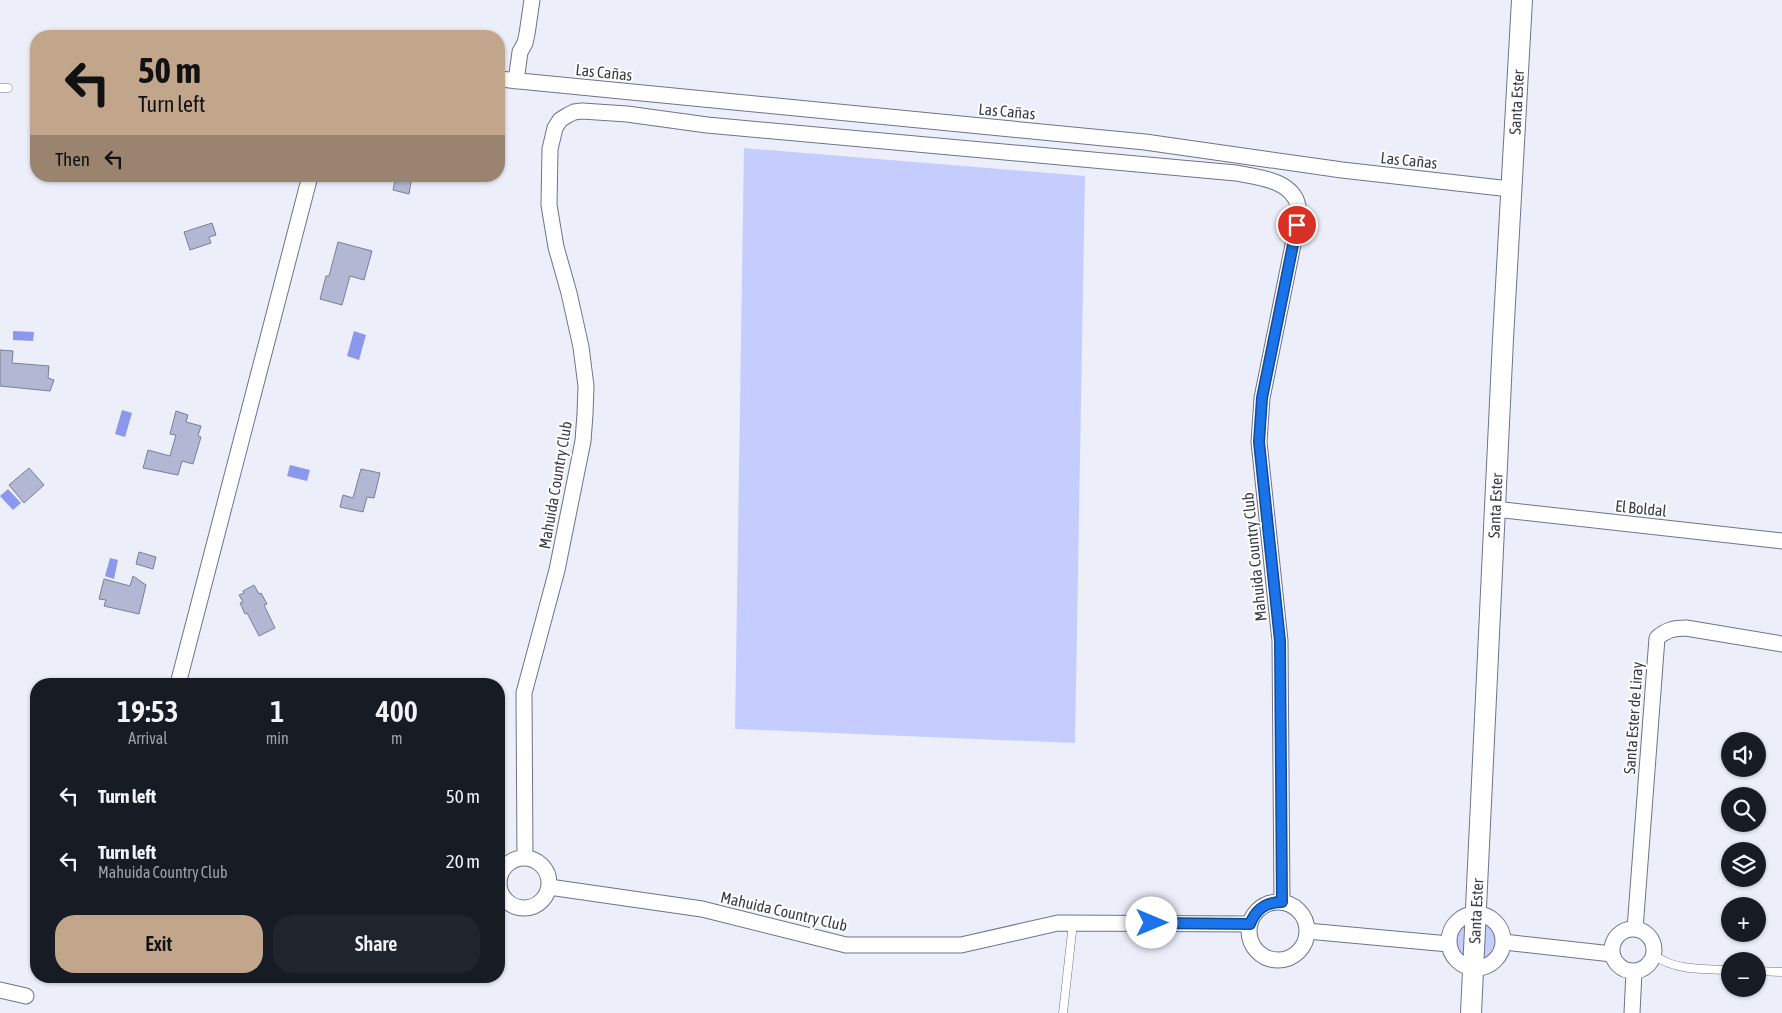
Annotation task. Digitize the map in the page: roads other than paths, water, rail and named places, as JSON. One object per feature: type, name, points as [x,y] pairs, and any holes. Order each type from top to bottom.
[{"type":"street","points":[[520,52],[517,42],[522,0]]},
{"type":"street","points":[[516,81],[520,52],[527,34],[532,0]]},
{"type":"street","name":"Santa Ester","points":[[1471,1013],[1510,189],[1522,0]]},
{"type":"street","name":"Las Cañas","points":[[505,80],[1145,142],[1342,170],[1510,189]]},
{"type":"street","name":"Mahuida Country Club","points":[[524,858],[524,693],[557,570],[582,440],[585,414],[586,386],[581,346],[556,247],[549,205],[550,149],[555,128],[560,120],[574,112],[627,114],[707,124],[1236,173],[1264,178],[1282,185],[1293,194],[1298,212],[1297,225],[1262,398],[1259,442],[1280,641],[1282,902]]},
{"type":"street","points":[[180,678],[308,182]]},
{"type":"street","name":"El Boldal","points":[[1495,509],[1782,542]]},
{"type":"street","name":"Santa Ester de Liray","points":[[1635,929],[1657,638],[1664,632],[1675,628],[1686,628],[1782,644]]},
{"type":"street","points":[[505,868],[517,860],[524,858],[533,860],[541,864],[548,873],[549,887],[547,895],[539,904],[529,908],[511,905],[505,900]]},
{"type":"street","name":"Mahuida Country Club","points":[[549,887],[702,909],[846,945],[961,945],[1058,923],[1250,924]]},
{"type":"street","points":[[1282,902],[1298,909],[1306,922],[1306,940],[1296,954],[1279,960],[1270,959],[1256,949],[1251,942],[1250,924],[1258,909],[1266,904],[1282,902]]},
{"type":"street","points":[[1484,914],[1499,925],[1503,933],[1504,942],[1502,951],[1490,964],[1482,968],[1473,968],[1464,965],[1451,953],[1449,935],[1453,927],[1466,915],[1484,914]]},
{"type":"street","points":[[1635,929],[1642,931],[1652,941],[1654,955],[1647,966],[1634,972],[1622,969],[1614,960],[1612,948],[1617,936],[1635,929]]},
{"type":"street","points":[[1307,931],[1449,944]]},
{"type":"street","points":[[1504,942],[1612,954]]},
{"type":"street","points":[[1632,1013],[1634,972]]},
{"type":"street","points":[[0,990],[26,996]]},
{"type":"lane","points":[[1063,1013],[1073,923]]},
{"type":"lane","points":[[1654,955],[1674,966],[1721,969]]},
{"type":"lane","points":[[1766,971],[1782,972]]},
{"type":"water","points":[[13,331],[34,332],[33,341],[13,340]]},
{"type":"water","points":[[354,331],[366,335],[359,360],[347,356]]},
{"type":"water","points":[[122,410],[132,413],[125,437],[115,434]]},
{"type":"water","points":[[290,465],[310,470],[307,481],[287,476]]},
{"type":"water","points":[[8,489],[21,503],[13,510],[0,496]]},
{"type":"water","points":[[110,558],[118,560],[114,579],[105,576]]}]
